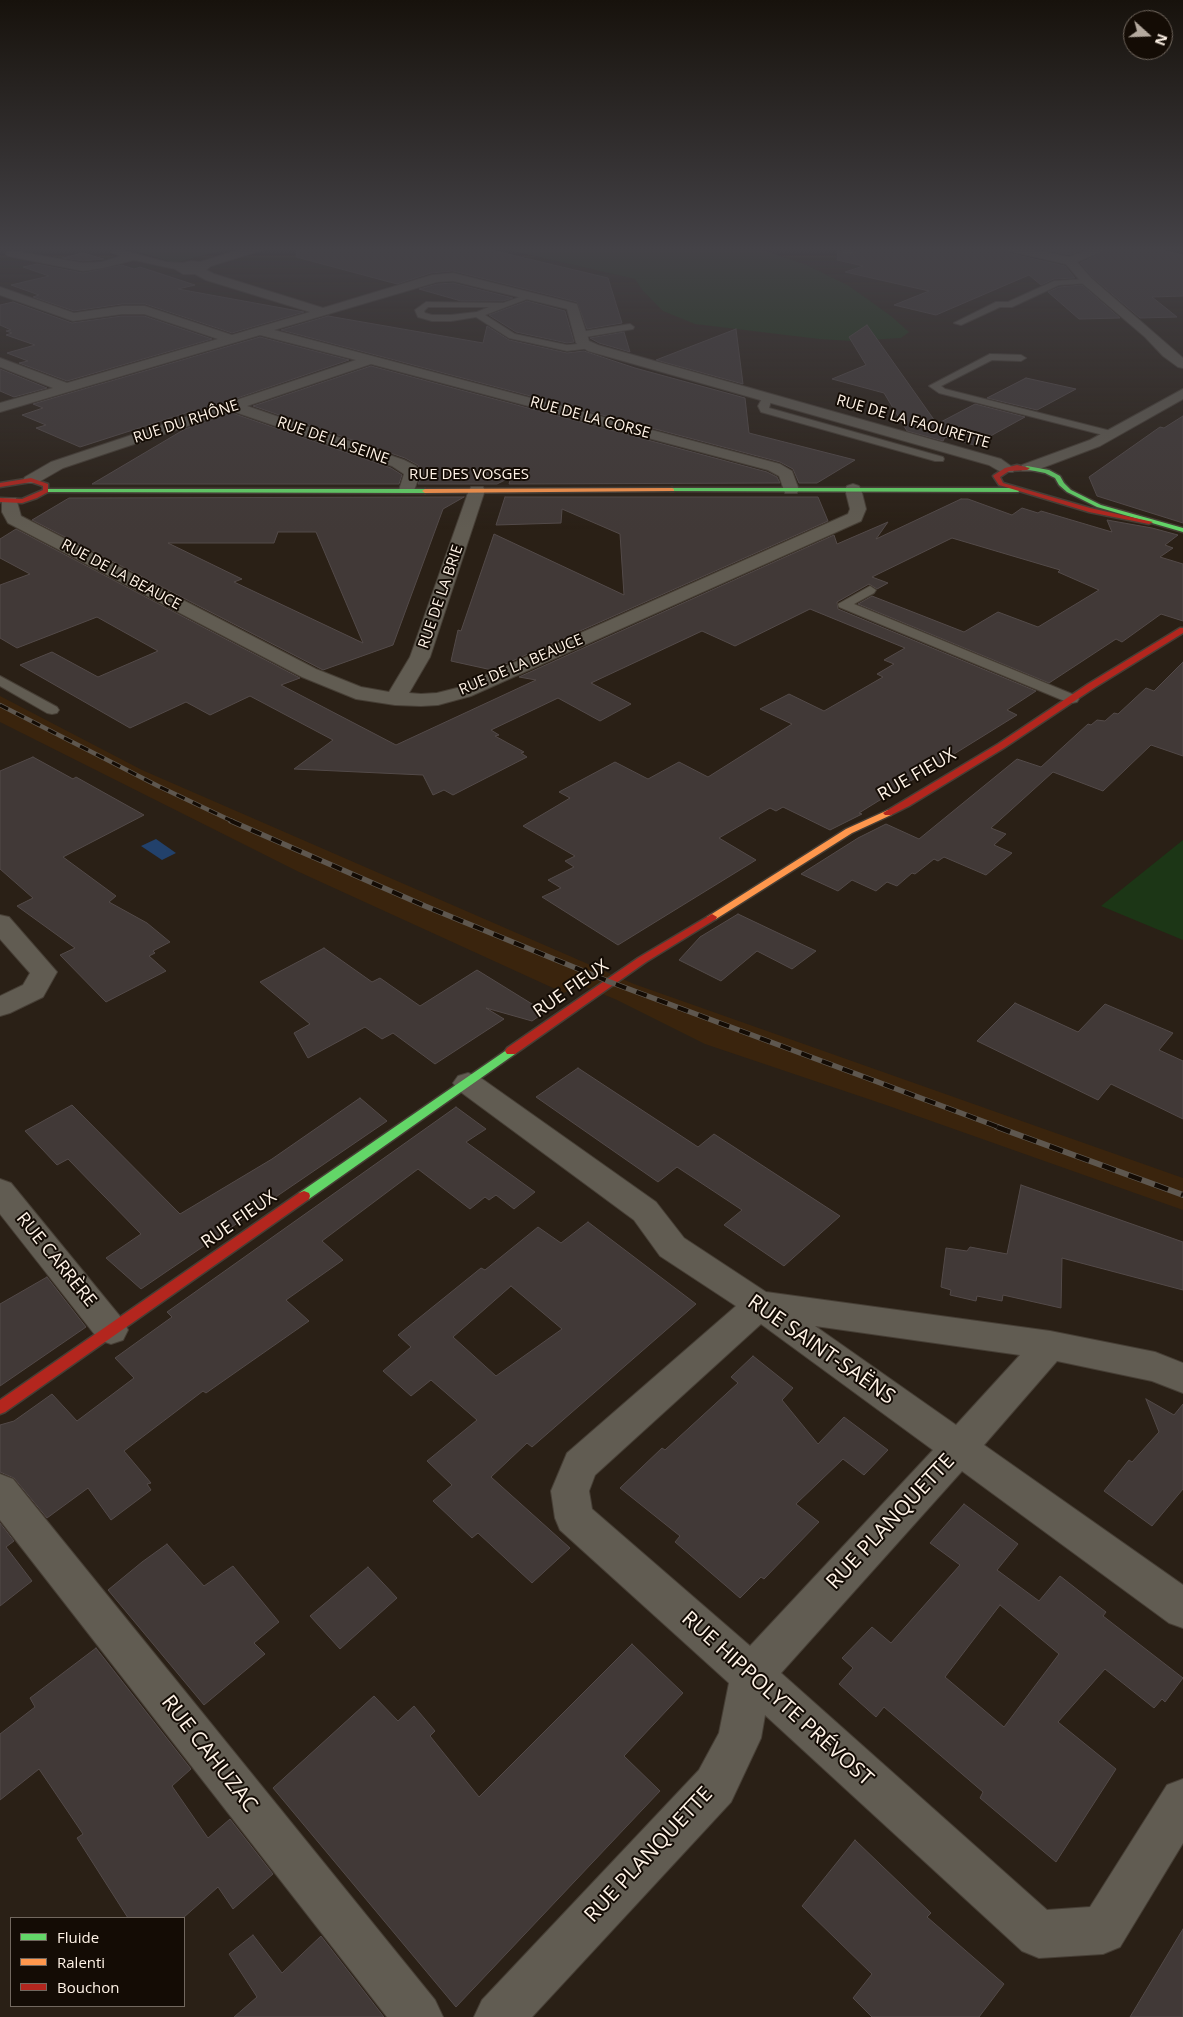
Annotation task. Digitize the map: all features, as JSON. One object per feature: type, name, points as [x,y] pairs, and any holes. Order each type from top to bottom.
[{"type":"street","points":[[0,408],[221,342]]},
{"type":"street","name":"RUE DE LA CORSE","points":[[303,342],[774,467],[786,474],[791,490]]},
{"type":"street","name":"RUE DE LA FAOURETTE","points":[[588,342],[766,397],[995,462],[1003,471]]},
{"type":"street","points":[[1158,342],[1183,364]]},
{"type":"street","name":"RUE DU RHÔNE","points":[[31,480],[58,465],[371,360]]},
{"type":"street","points":[[0,362],[66,388]]},
{"type":"street","points":[[1028,468],[1095,443],[1183,393]]},
{"type":"street","name":"RUE DE LA SEINE","points":[[234,407],[398,463],[410,469],[412,474],[407,490]]},
{"type":"street","points":[[1059,480],[1095,443]]},
{"type":"street","name":"RUE DES VOSGES","points":[[982,476],[1028,468],[1047,471],[1069,491],[1099,506],[1150,522]]},
{"type":"street","name":"RUE DES VOSGES","points":[[1003,471],[996,476],[1001,484],[1021,491],[1090,510],[1183,530]]},
{"type":"street","name":"RUE DES VOSGES","points":[[892,489],[965,479]]},
{"type":"street","points":[[0,485],[31,480],[46,485],[46,491]]},
{"type":"street","name":"RUE DES VOSGES","points":[[5,501],[35,497],[46,491],[892,489],[1021,491],[1052,490],[1059,480]]},
{"type":"street","name":"RUE DE LA BRIE","points":[[394,699],[420,657],[477,490]]},
{"type":"street","name":"RUE DE LA BEAUCE","points":[[5,501],[14,519],[308,673],[356,692],[394,699],[438,699],[464,692],[855,517],[858,509],[853,490]]},
{"type":"street","name":"RUE FIEUX","points":[[0,1408],[468,1083],[610,982],[675,939],[849,831],[906,804],[1183,630]]},
{"type":"street","points":[[0,923],[44,972],[33,991],[0,1007]]},
{"type":"street","name":"RUE SAINT-SAËNS","points":[[468,1083],[645,1211],[672,1247],[760,1305],[1183,1609]]},
{"type":"street","name":"RUE CARRÈRE","points":[[0,1191],[112,1330]]},
{"type":"street","points":[[760,1305],[1050,1345],[1155,1367],[1183,1378]]},
{"type":"street","name":"RUE HIPPOLYTE PRÉVOST","points":[[760,1305],[580,1465],[570,1490],[574,1518],[752,1675],[1039,1934],[1102,1930],[1183,1801]]},
{"type":"street","name":"RUE PLANQUETTE","points":[[499,2017],[715,1786],[739,1738],[752,1675],[1050,1345]]},
{"type":"street","name":"RUE CAHUZAC","points":[[0,1491],[412,2015]]},
{"type":"lane","points":[[540,342],[562,347],[580,342]]},
{"type":"lane","points":[[1022,358],[990,357],[934,386],[942,391],[1112,434]]},
{"type":"lane","points":[[766,397],[763,406],[766,410],[939,459]]},
{"type":"lane","points":[[870,590],[844,604],[1072,699]]},
{"type":"lane","points":[[0,680],[52,710]]},
{"type":"shaded area","points":[[0,696],[142,770],[634,984],[1183,1178],[1183,1210],[886,1105],[705,1044],[617,1000],[581,985],[564,993],[299,872],[0,722]]},
{"type":"green space","points":[[1183,840],[1183,940],[1101,906]]},
{"type":"water","points":[[156,839],[176,853],[162,860],[141,846]]},
{"type":"building","points":[[27,342],[201,342],[67,381],[19,363],[28,361],[7,353],[35,345]]},
{"type":"building","points":[[243,342],[280,342],[349,360],[196,412],[195,410],[80,447],[36,428],[46,425],[22,415],[43,408],[33,404]]},
{"type":"building","points":[[327,342],[518,342],[567,353],[584,351],[635,368],[745,398],[749,433],[855,460],[817,483],[799,483],[793,469],[780,462]]},
{"type":"building","points":[[597,342],[627,342],[630,352]]},
{"type":"building","points":[[702,342],[738,342],[743,384],[656,360]]},
{"type":"building","points":[[852,342],[879,342],[937,424],[975,404],[1025,417],[974,445],[945,437],[943,441],[907,431],[884,393],[832,379],[866,365]]},
{"type":"building","points":[[371,366],[767,472],[777,477],[780,483],[509,484],[511,477],[497,484],[418,484],[422,475],[418,465],[405,458],[253,406]]},
{"type":"building","points":[[0,369],[47,388],[14,397],[0,391]]},
{"type":"building","points":[[1026,378],[1076,389],[1037,410],[987,398]]},
{"type":"building","points":[[232,413],[391,468],[402,475],[399,484],[92,484],[185,429]]},
{"type":"building","points":[[1183,416],[1183,523],[1097,496],[1089,477],[1160,427],[1164,428]]},
{"type":"building","points":[[464,497],[443,509],[393,645],[323,670],[32,520],[69,498]],"holes":[[[278,532],[316,532],[363,643],[234,582],[242,579],[168,543],[274,543]]]},
{"type":"building","points":[[505,497],[818,497],[828,521],[492,670],[451,661],[458,630],[461,631],[494,534],[624,595],[620,534],[562,509],[561,523],[496,525]]},
{"type":"building","points":[[961,499],[968,499],[1012,515],[1022,508],[1038,513],[1041,511],[1112,532],[1107,520],[1178,535],[1165,545],[1173,548],[1160,557],[1183,564],[1183,621],[1161,614],[1122,642],[1116,639],[1049,683],[858,604],[872,596],[964,632],[998,612],[1038,627],[1099,590],[1058,572],[1060,570],[952,538],[872,577],[888,583],[877,589],[869,584],[837,602],[838,609],[1036,691],[1007,710],[1017,715],[859,813],[862,814],[830,830],[783,807],[776,811],[770,808],[719,838],[756,860],[618,945],[542,897],[561,888],[548,880],[574,867],[565,861],[575,856],[523,826],[570,798],[559,792],[615,762],[648,779],[679,762],[708,777],[792,724],[760,709],[789,694],[824,711],[883,677],[877,674],[894,664],[884,660],[905,648],[810,609],[735,646],[702,631],[591,683],[631,704],[600,721],[558,698],[491,730],[499,735],[495,736],[524,752],[521,753],[527,757],[453,795],[444,790],[433,795],[423,775],[294,769],[333,740],[250,696],[210,715],[186,702],[130,728],[20,665],[52,652],[98,677],[158,651],[97,617],[17,648],[0,638],[0,585],[30,574],[0,558],[0,539],[16,529],[300,678],[281,685],[396,745],[536,680],[519,677],[834,535],[837,544],[888,522],[876,539]]},
{"type":"building","points":[[1183,662],[1183,756],[1151,745],[1103,791],[1053,772],[991,828],[1006,834],[994,845],[1012,853],[986,875],[944,857],[938,861],[934,859],[915,874],[912,873],[897,886],[887,882],[876,891],[852,880],[838,891],[801,874],[858,838],[886,824],[919,839],[1017,759],[1041,767],[1088,724],[1091,725],[1097,720],[1105,721],[1114,713],[1118,714],[1146,688],[1154,691]]},
{"type":"building","points":[[33,757],[73,779],[76,777],[144,815],[63,857],[116,896],[109,902],[147,923],[170,942],[153,951],[155,953],[149,956],[166,971],[106,1002],[60,955],[75,948],[17,906],[33,898],[0,869],[0,771]]},
{"type":"building","points":[[738,914],[816,951],[792,969],[757,951],[721,981],[679,960],[700,937]]},
{"type":"building","points":[[324,948],[372,982],[380,978],[420,1006],[477,970],[545,1012],[532,1021],[486,1008],[504,1019],[435,1064],[393,1033],[382,1039],[365,1027],[308,1058],[294,1033],[310,1024],[260,982]]},
{"type":"building","points":[[1015,1003],[1078,1032],[1105,1004],[1173,1033],[1159,1050],[1183,1061],[1183,1119],[1111,1084],[1098,1100],[977,1041]]},
{"type":"building","points":[[578,1068],[698,1147],[714,1134],[840,1216],[784,1266],[724,1225],[742,1210],[677,1167],[658,1182],[536,1097]]},
{"type":"building","points":[[360,1098],[387,1121],[141,1289],[106,1258],[141,1234],[68,1159],[57,1165],[25,1131],[72,1105],[180,1214],[272,1159]]},
{"type":"building","points":[[456,1107],[486,1129],[466,1142],[535,1192],[514,1209],[496,1195],[489,1200],[485,1197],[470,1209],[418,1169],[322,1241],[343,1260],[286,1300],[309,1321],[206,1393],[203,1391],[124,1451],[151,1483],[147,1484],[151,1490],[111,1520],[88,1488],[47,1518],[14,1478],[0,1472],[0,1425],[14,1421],[52,1394],[77,1421],[134,1378],[115,1358],[172,1317],[167,1312]]},
{"type":"building","points":[[1021,1185],[1183,1242],[1183,1290],[1062,1258],[1061,1308],[1003,1295],[1002,1301],[977,1296],[976,1301],[950,1295],[951,1290],[941,1287],[946,1248],[967,1251],[970,1247],[1007,1254]]},
{"type":"building","points":[[588,1222],[696,1304],[532,1447],[527,1443],[491,1477],[570,1548],[532,1583],[478,1533],[472,1538],[433,1501],[452,1485],[427,1461],[477,1420],[431,1380],[411,1396],[383,1371],[411,1347],[398,1335],[481,1268],[485,1270],[538,1227],[561,1243]],"holes":[[[511,1286],[562,1329],[496,1376],[453,1337]]]},
{"type":"building","points":[[47,1277],[86,1327],[0,1386],[0,1304]]},
{"type":"building","points":[[753,1356],[793,1388],[782,1400],[818,1444],[844,1417],[888,1450],[864,1475],[843,1459],[796,1504],[819,1522],[764,1579],[761,1577],[740,1598],[675,1542],[680,1536],[620,1488],[662,1448],[665,1450],[738,1383],[731,1377]]},
{"type":"building","points":[[1146,1399],[1174,1415],[1183,1404],[1183,1489],[1152,1526],[1104,1491],[1129,1460],[1132,1462],[1159,1432]]},
{"type":"building","points":[[964,1504],[1018,1544],[997,1570],[1039,1601],[1060,1576],[1106,1612],[1103,1616],[1183,1678],[1165,1702],[1162,1699],[1154,1708],[1105,1669],[1058,1722],[1116,1769],[1056,1862],[980,1798],[983,1792],[884,1707],[876,1717],[839,1684],[853,1668],[842,1658],[872,1627],[891,1643],[960,1565],[930,1543]],"holes":[[[1000,1605],[1059,1654],[1004,1727],[945,1677]]]},
{"type":"building","points":[[0,1523],[14,1541],[6,1547],[32,1581],[0,1606]]},
{"type":"building","points":[[167,1544],[204,1586],[233,1566],[279,1622],[254,1643],[265,1654],[204,1705],[108,1590]]},
{"type":"building","points":[[368,1567],[397,1598],[340,1649],[310,1616]]},
{"type":"building","points":[[632,1644],[683,1693],[624,1756],[660,1791],[456,2007],[273,1788],[374,1696],[398,1721],[414,1706],[435,1731],[430,1736],[479,1797]]},
{"type":"building","points":[[96,1648],[191,1769],[172,1786],[208,1838],[230,1819],[273,1874],[233,1909],[218,1887],[184,1917],[127,1917],[77,1838],[83,1834],[39,1769],[0,1800],[0,1734],[35,1707],[30,1698]]},
{"type":"building","points":[[855,1840],[931,1913],[927,1917],[1004,1984],[979,2017],[872,2017],[853,1998],[872,1974],[802,1906]]},
{"type":"building","points":[[1183,1929],[1183,2017],[1130,2017],[1148,1987]]},
{"type":"building","points":[[253,1935],[282,1973],[321,1936],[384,2017],[234,2017],[257,1997],[229,1954]]},
{"type":"railway","points":[[0,705],[158,786],[234,822]]},
{"type":"railway","points":[[231,821],[425,906],[610,982],[1001,1128]]},
{"type":"railway","points":[[997,1127],[1183,1195]]},
{"type":"traffic: fast","points":[[1027,468],[1047,471],[1058,477],[1061,484],[1069,491],[1099,506],[1183,530]]},
{"type":"traffic: fast","points":[[672,490],[1018,490]]},
{"type":"traffic: fast","points":[[46,491],[425,491]]},
{"type":"traffic: fast","points":[[304,1196],[511,1051]]},
{"type":"traffic: slow","points":[[425,491],[672,490]]},
{"type":"traffic: slow","points":[[712,917],[849,831],[888,813]]},
{"type":"traffic: jam","points":[[1027,468],[1007,469],[996,476],[1001,484],[1009,487],[1089,510],[1149,522]]},
{"type":"traffic: jam","points":[[0,485],[31,480],[46,485],[46,491],[35,497],[22,501],[0,500]]},
{"type":"traffic: jam","points":[[888,813],[1001,746],[1091,686],[1183,630]]},
{"type":"traffic: jam","points":[[511,1051],[642,960],[712,917]]},
{"type":"traffic: jam","points":[[0,1408],[304,1196]]}]
